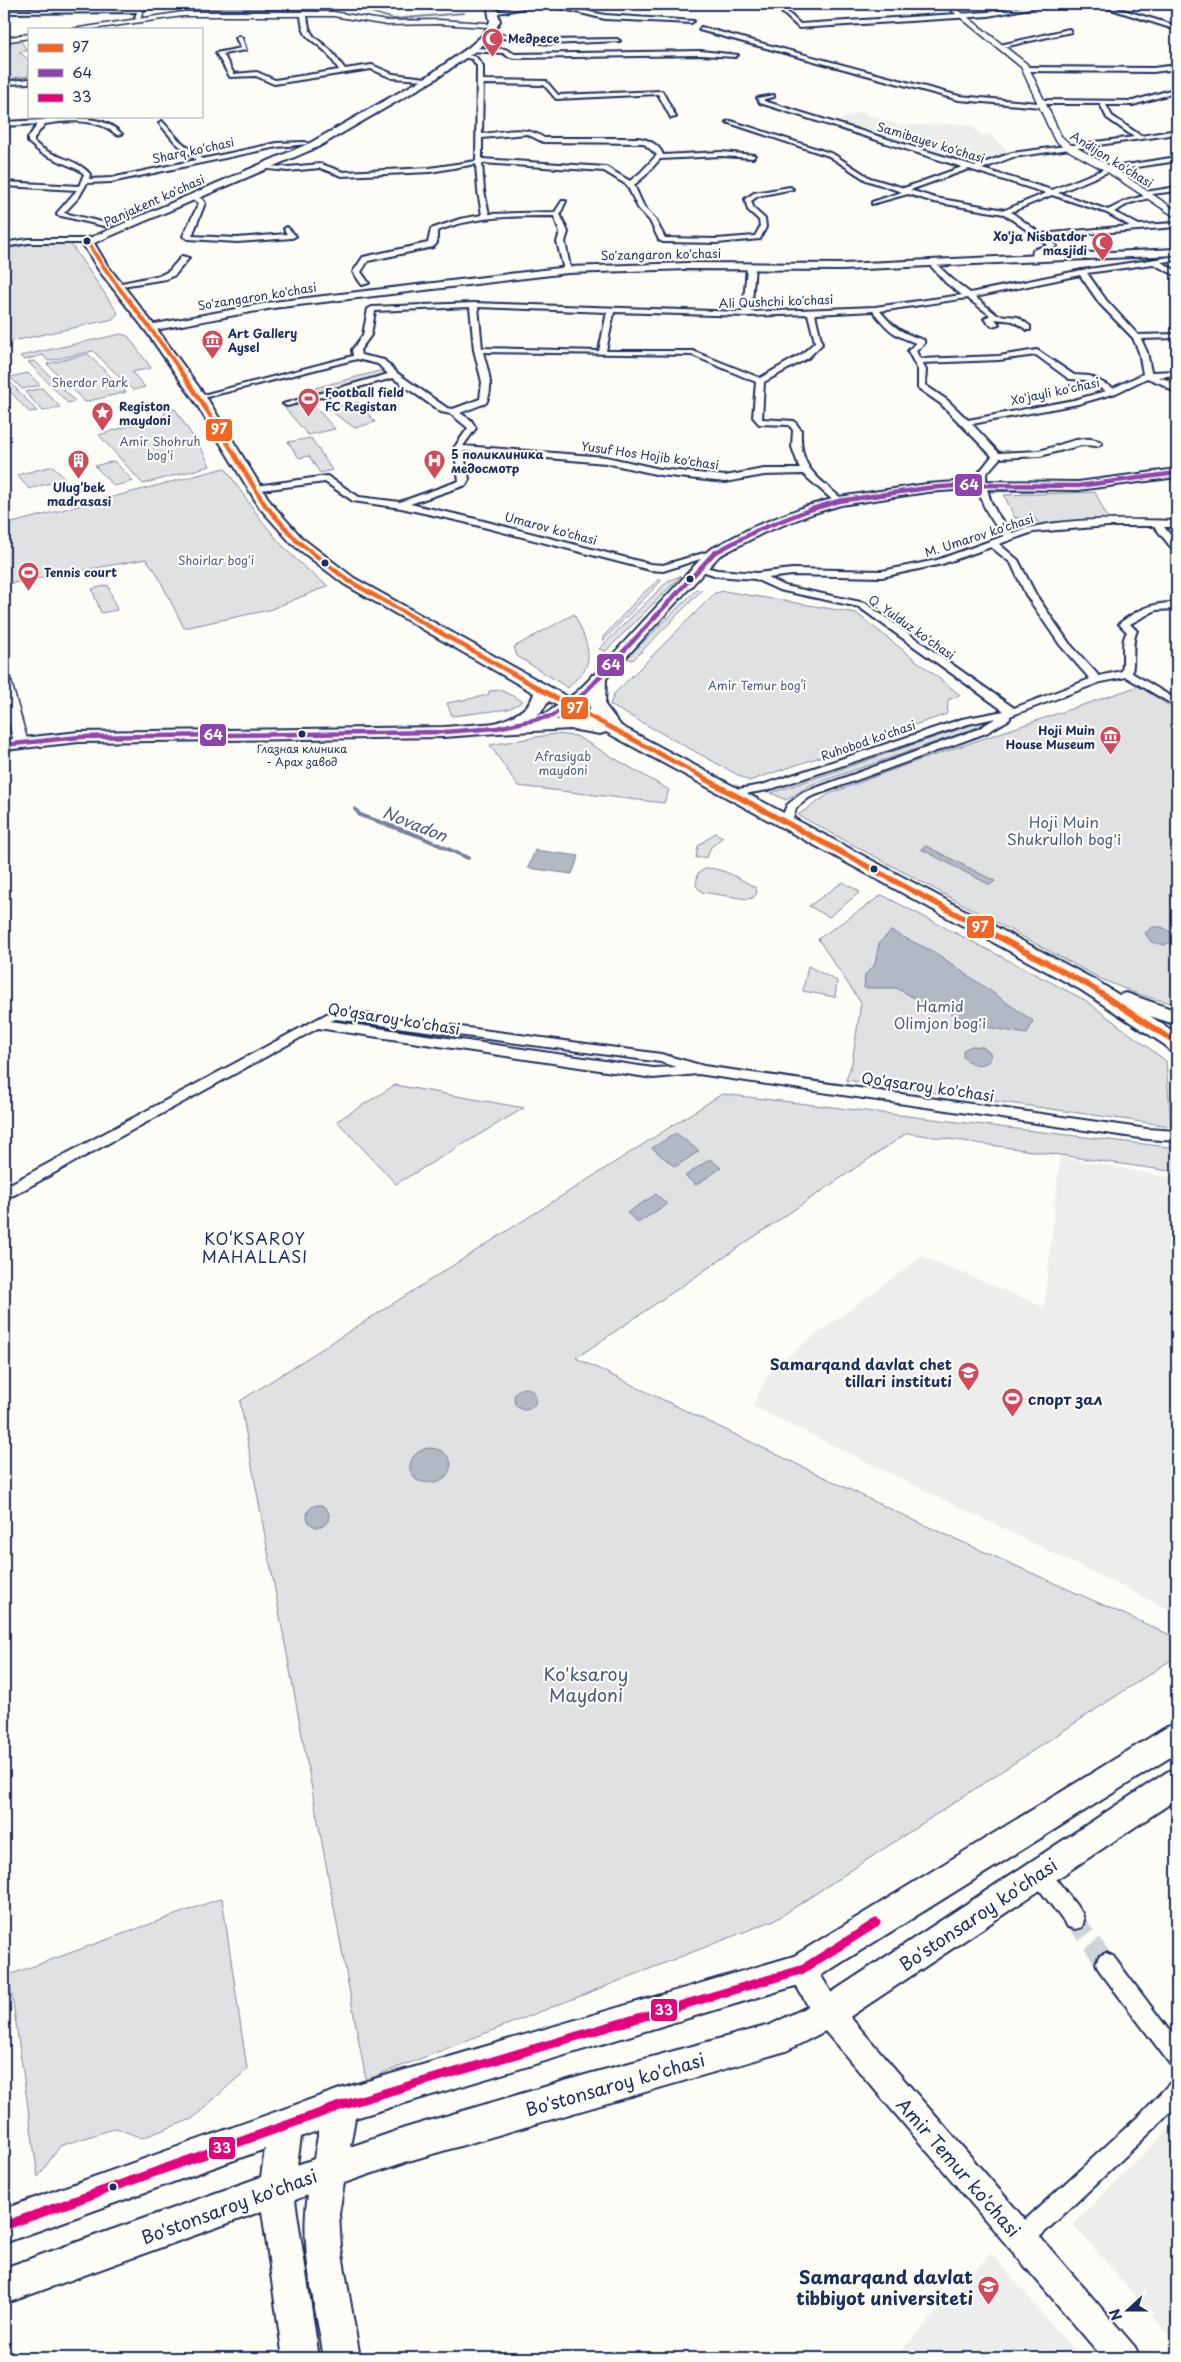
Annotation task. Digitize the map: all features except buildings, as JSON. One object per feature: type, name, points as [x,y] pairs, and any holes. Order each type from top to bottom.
[{"type":"main road","points":[[483,4],[487,16],[487,30]]},
{"type":"main road","name":"Panjakent ko'chasi","points":[[487,30],[422,78],[305,144],[108,225],[86,235],[87,241],[101,237],[314,145],[391,103],[467,53],[487,30],[495,20],[493,8]]},
{"type":"main road","points":[[87,241],[91,250],[116,285],[150,328],[199,397],[265,506],[297,541],[331,569],[349,581],[618,732],[1088,985],[1172,1040],[1177,1046]]},
{"type":"main road","name":"So'zangaron ko'chasi","points":[[150,328],[260,307],[522,274],[568,270],[688,266],[842,267],[1177,252]]},
{"type":"main road","points":[[496,728],[552,716],[569,705],[598,679],[714,553],[758,530],[838,501],[927,488],[1078,486],[1177,473]]},
{"type":"main road","points":[[598,679],[594,702],[618,732]]},
{"type":"main road","points":[[496,728],[528,716],[540,702],[543,690]]},
{"type":"main road","points":[[4,745],[79,737],[351,735],[570,724],[618,732]]},
{"type":"main road","points":[[1088,985],[1177,1018]]},
{"type":"main road","points":[[4,2226],[340,2106],[801,1970],[1177,1737]]},
{"type":"main road","name":"Bo'stonsaroy ko'chasi","points":[[4,2286],[331,2170],[585,2092],[775,2040],[828,2013],[1177,1782]]},
{"type":"main road","name":"Amir Temur ko'chasi","points":[[801,1970],[828,2013],[1124,2358]]},
{"type":"main road","points":[[340,2106],[331,2170],[322,2214],[324,2248],[342,2358]]},
{"type":"main road","points":[[286,2125],[276,2188],[301,2358]]},
{"type":"street","points":[[4,11],[140,10],[155,4]]},
{"type":"street","points":[[493,8],[540,4]]},
{"type":"street","points":[[546,4],[605,18],[691,21]]},
{"type":"street","points":[[776,4],[799,26],[1002,13],[1048,4]]},
{"type":"street","name":"Andijon ko'chasi","points":[[946,4],[1026,69],[1057,137],[1069,147],[1109,169],[1177,215]]},
{"type":"street","points":[[1098,4],[1177,28]]},
{"type":"street","points":[[136,21],[140,10]]},
{"type":"street","points":[[81,28],[183,14],[304,16],[333,14],[387,23],[439,22],[549,42],[617,41]]},
{"type":"street","points":[[304,16],[305,28],[312,40],[328,51],[343,71]]},
{"type":"street","points":[[702,29],[959,98],[1041,103],[1133,103],[1177,90]]},
{"type":"street","points":[[999,46],[1026,42],[1069,31]]},
{"type":"street","points":[[4,39],[28,36]]},
{"type":"street","points":[[239,38],[244,50],[220,52],[232,76],[257,74],[274,82],[376,67],[392,76],[422,78]]},
{"type":"street","points":[[467,53],[505,51],[509,55],[515,56],[693,53],[735,55]]},
{"type":"street","points":[[467,53],[479,63],[479,122],[481,136],[479,161],[481,191],[486,216]]},
{"type":"street","points":[[1026,69],[1153,70],[1177,67]]},
{"type":"street","points":[[7,82],[28,82]]},
{"type":"street","points":[[480,82],[546,83],[556,97],[660,92],[673,117]]},
{"type":"street","name":"Samibayev ko'chasi","points":[[772,96],[760,98],[762,102],[1054,193],[1137,227]]},
{"type":"street","points":[[1104,104],[1108,117],[1140,138]]},
{"type":"street","points":[[52,118],[46,121],[31,138],[31,142],[37,148],[79,165],[88,174],[86,182],[57,217],[108,225]]},
{"type":"street","points":[[4,124],[70,120],[106,124],[119,134]]},
{"type":"street","points":[[729,122],[831,155],[868,179],[934,200],[1006,212],[1053,246],[1036,252],[1036,258]]},
{"type":"street","points":[[162,123],[177,141],[200,160]]},
{"type":"street","points":[[481,136],[526,132],[533,133],[543,140],[645,141],[659,150],[658,156],[641,179],[630,184]]},
{"type":"street","points":[[977,168],[1012,155],[1177,132]]},
{"type":"street","name":"Sharq ko'chasi","points":[[86,182],[111,180],[277,144],[305,144]]},
{"type":"street","points":[[658,156],[719,151],[754,156]]},
{"type":"street","points":[[1006,212],[1109,169],[1177,159]]},
{"type":"street","points":[[262,168],[288,169],[321,166],[342,174],[430,170],[479,161],[531,162],[606,169],[630,184],[641,208],[653,220],[663,240],[758,238],[763,227],[762,220],[751,210],[747,200],[756,194],[790,189]]},
{"type":"street","points":[[874,203],[968,166]]},
{"type":"street","points":[[4,184],[80,188]]},
{"type":"street","points":[[1109,214],[1128,202],[1177,189]]},
{"type":"street","points":[[191,197],[200,200],[202,203],[194,226],[188,233],[187,236],[190,238],[237,240],[292,236],[288,229]]},
{"type":"street","points":[[557,214],[564,202]]},
{"type":"street","points":[[365,283],[357,272],[366,259],[430,245],[433,243],[433,230],[447,224],[486,216],[557,214]]},
{"type":"street","points":[[557,214],[564,232],[561,242],[568,270]]},
{"type":"street","points":[[1081,231],[1097,222]]},
{"type":"street","points":[[1040,236],[1081,231],[1177,225]]},
{"type":"street","points":[[4,245],[28,241],[87,241]]},
{"type":"street","points":[[116,285],[172,273],[185,258]]},
{"type":"street","name":"Ali Qushchi ko'chasi","points":[[372,309],[474,305],[748,314],[875,309],[969,296],[1082,272],[1177,258]]},
{"type":"street","points":[[1156,262],[1177,274]]},
{"type":"street","points":[[933,263],[949,281],[995,320],[1015,319],[1027,328]]},
{"type":"street","points":[[748,314],[751,267]]},
{"type":"street","points":[[1082,272],[1103,302],[1136,337],[1143,352],[1147,375],[1165,382],[1177,392]]},
{"type":"street","points":[[357,357],[356,350],[367,335],[372,309],[366,306],[365,295]]},
{"type":"street","points":[[454,412],[483,401],[486,394],[484,371],[478,350],[474,305]]},
{"type":"street","points":[[875,309],[891,329],[900,335],[922,342],[912,351],[922,370],[921,386],[944,402],[966,422],[997,456]]},
{"type":"street","points":[[602,353],[611,310]]},
{"type":"street","points":[[760,381],[805,356],[819,342],[812,312]]},
{"type":"street","points":[[1136,337],[1177,336]]},
{"type":"street","points":[[478,350],[693,353],[760,381]]},
{"type":"street","points":[[917,361],[999,358],[1036,352],[1072,377],[1087,378],[1113,390]]},
{"type":"street","points":[[199,397],[357,357],[381,362],[394,375],[444,410],[454,412],[468,422],[472,428],[470,434],[459,443],[458,448],[465,479],[462,483],[425,495],[401,506]]},
{"type":"street","name":"Xo'jayli ko'chasi","points":[[966,422],[1075,402],[1113,390],[1147,375],[1177,373]]},
{"type":"street","points":[[287,404],[394,375]]},
{"type":"street","points":[[760,381],[757,419],[791,423],[797,430],[796,447],[805,472],[838,501]]},
{"type":"street","points":[[1010,536],[988,511],[981,486],[982,474],[997,456],[1040,452],[1082,442],[1098,443]]},
{"type":"street","name":"Yusuf Hos Hojib ko'chasi","points":[[458,448],[606,460],[660,472],[725,479],[764,472],[805,472]]},
{"type":"street","name":"Umarov ko'chasi","points":[[256,490],[327,479],[356,499],[465,519],[657,568],[714,553]]},
{"type":"street","name":"M. Umarov ko'chasi","points":[[700,569],[717,573],[757,576],[792,572],[882,574],[939,562],[994,544],[1032,528],[1108,523],[1177,524]]},
{"type":"street","points":[[1158,524],[1177,549]]},
{"type":"street","points":[[994,544],[1016,562],[1031,595],[1065,645],[1097,680]]},
{"type":"street","name":"Q. Yulduz ko'chasi","points":[[757,576],[782,588],[862,606],[1013,712]]},
{"type":"street","points":[[1177,606],[1159,605],[1148,608],[1124,624],[1132,631],[1128,637],[1130,660],[1127,674],[1177,704]]},
{"type":"street","name":"Ruhobod ko'chasi","points":[[732,793],[764,788],[966,721],[1013,712],[1097,680],[1127,674]]},
{"type":"street","points":[[4,678],[21,743]]},
{"type":"street","name":"Ruhobod ko'chasi","points":[[786,822],[791,807],[806,795],[982,731],[1013,712]]},
{"type":"street","points":[[4,1186],[9,1191],[318,1024]]},
{"type":"street","name":"Qo'qsaroy ko'chasi","points":[[318,1024],[653,1073],[704,1071],[1147,1134],[1177,1136]]},
{"type":"street","name":"Qo'qsaroy ko'chasi","points":[[1147,1134],[1177,1127]]},
{"type":"street","points":[[1040,1874],[1074,1920]]},
{"type":"street","points":[[1106,1963],[1177,2057]]},
{"type":"street","points":[[1022,2239],[1148,2121],[1177,2090]]},
{"type":"shaded area","points":[[860,112],[898,125],[969,124],[981,135],[992,135],[1009,153],[972,167],[831,123]]},
{"type":"shaded area","points":[[926,846],[995,881],[990,885],[921,849]]},
{"type":"shaded area","points":[[535,850],[579,856],[572,874],[528,868]]},
{"type":"shaded area","points":[[1153,927],[1162,927],[1174,934],[1174,940],[1165,945],[1151,942],[1145,933]]},
{"type":"shaded area","points":[[891,931],[936,953],[1033,1021],[1027,1034],[956,1022],[951,1011],[943,1006],[922,1002],[896,988],[864,988],[865,975],[875,964],[879,943]]},
{"type":"shaded area","points":[[972,1046],[983,1047],[991,1054],[990,1061],[976,1065],[966,1060],[963,1057],[963,1050]]},
{"type":"shaded area","points":[[676,1133],[699,1151],[675,1167],[652,1148]]},
{"type":"shaded area","name":"Samarqand davlat chet tillari instituti","points":[[1060,1157],[1177,1179],[1177,1611],[1174,1612],[752,1406],[767,1376],[789,1355],[922,1256],[1044,1307]]},
{"type":"shaded area","points":[[710,1159],[721,1168],[696,1185],[685,1176]]},
{"type":"shaded area","points":[[656,1194],[667,1204],[638,1223],[627,1213]]},
{"type":"shaded area","points":[[525,1388],[533,1391],[536,1399],[533,1407],[525,1410],[517,1407],[514,1399],[517,1391]]},
{"type":"shaded area","points":[[428,1448],[442,1451],[451,1463],[447,1475],[439,1481],[428,1483],[416,1480],[410,1470],[410,1465],[414,1455]]},
{"type":"shaded area","points":[[314,1505],[322,1505],[329,1512],[329,1520],[322,1527],[314,1527],[307,1520],[307,1512]]},
{"type":"shaded area","points":[[1177,2121],[1177,2344],[1073,2224]]},
{"type":"shaded area","name":"Samarqand davlat tibbiyot universiteti","points":[[991,2253],[1080,2358],[894,2358]]},
{"type":"green space","points":[[20,39],[27,51],[19,52],[28,59],[28,76],[4,79],[4,41]]},
{"type":"green space","points":[[70,243],[118,313],[113,319],[4,343],[4,249],[31,244]]},
{"type":"green space","points":[[121,334],[128,336],[151,368],[132,372],[145,387],[133,390],[93,351],[48,361],[43,355],[24,360],[20,356]]},
{"type":"green space","name":"Sherdor Park","points":[[88,354],[126,392],[85,402],[47,364]]},
{"type":"green space","points":[[35,361],[75,401],[68,403],[28,362]]},
{"type":"green space","points":[[383,370],[387,374],[319,393],[315,388]]},
{"type":"green space","points":[[28,373],[40,385],[22,389],[10,377]]},
{"type":"green space","points":[[6,378],[37,411],[29,412],[4,385],[4,379]]},
{"type":"green space","points":[[42,388],[60,407],[43,411],[25,392]]},
{"type":"green space","name":"Football field FC Registan","points":[[311,402],[335,429],[308,435],[284,407]]},
{"type":"green space","points":[[358,402],[375,422],[355,428],[328,409]]},
{"type":"green space","name":"Amir Shohruh bog'i","points":[[175,409],[210,466],[143,484],[99,435],[165,415],[164,412]]},
{"type":"green space","points":[[311,438],[332,470],[320,473],[309,456],[299,458],[288,442]]},
{"type":"green space","points":[[114,461],[133,481],[114,486],[95,466]]},
{"type":"green space","points":[[53,466],[65,479],[29,489],[17,475]]},
{"type":"green space","name":"Shoirlar bog'i","points":[[225,468],[259,517],[283,546],[311,573],[328,586],[269,610],[184,628],[156,572],[146,559],[7,584],[4,573],[4,525]]},
{"type":"green space","points":[[1095,492],[1109,521],[1039,525],[1035,518],[1015,518],[1004,495]]},
{"type":"green space","points":[[681,576],[606,651],[599,649],[669,580]]},
{"type":"green space","points":[[660,579],[662,580],[603,641],[603,637],[642,594]]},
{"type":"green space","points":[[108,585],[117,610],[101,613],[92,589]]},
{"type":"green space","points":[[697,589],[702,590],[633,660],[627,658]]},
{"type":"green space","name":"Amir Temur bog‘i","points":[[724,591],[856,613],[960,695],[948,700],[947,714],[749,781],[610,705],[614,694],[715,593]]},
{"type":"green space","points":[[574,614],[586,642],[588,657],[584,670],[568,688],[517,656],[514,647]]},
{"type":"green space","name":"Hoji Muin Shukrulloh bog'i","points":[[1139,686],[1177,711],[1177,1004],[1138,994],[1101,979],[798,815],[829,794],[908,764]]},
{"type":"green space","points":[[500,690],[523,701],[509,709],[452,716],[447,703],[484,696],[489,694],[489,691]]},
{"type":"green space","points":[[983,721],[986,725],[811,785],[786,800],[771,793]]},
{"type":"green space","name":"Afrasiyab maydoni","points":[[555,734],[576,736],[669,790],[664,803],[518,786],[490,745]]},
{"type":"green space","points":[[715,833],[723,837],[711,847],[707,857],[696,858],[698,846]]},
{"type":"green space","points":[[707,868],[733,875],[756,888],[757,893],[753,898],[747,899],[702,892],[696,886],[698,873]]},
{"type":"green space","points":[[843,882],[860,892],[829,917],[809,906]]},
{"type":"green space","name":"Hamid Olimjon bog'i","points":[[882,895],[1085,1000],[1166,1061],[1171,1126],[846,1080],[852,1063],[861,1003],[818,939]]},
{"type":"green space","points":[[808,966],[837,981],[835,997],[803,991]]},
{"type":"green space","points":[[395,1085],[524,1108],[396,1184],[337,1121]]},
{"type":"green space","name":"Ko'ksaroy Maydoni","points":[[722,1094],[1177,1148],[1177,1172],[907,1133],[576,1358],[911,1519],[1177,1638],[1177,1656],[777,1919],[366,2080],[240,1401]]},
{"type":"green space","points":[[222,1898],[247,2069],[192,2119],[142,2138],[116,2128],[60,2146],[38,2177],[9,1975]]},
{"type":"waterway","points":[[170,8],[361,9],[394,19],[464,13]]},
{"type":"waterway","points":[[4,14],[76,12]]},
{"type":"waterway","points":[[1092,488],[1161,479]]},
{"type":"waterway","points":[[989,491],[1082,489]]},
{"type":"waterway","name":"Novadon","points":[[355,809],[360,815],[419,836],[468,858]]},
{"type":"tunnel","points":[[1075,1920],[1106,1963]]},
{"type":"transit line","name":"97","points":[[87,241],[102,266],[150,328],[201,400],[265,505],[297,541],[349,581],[554,697],[1088,985],[1172,1040],[1177,1046]]},
{"type":"transit line","name":"64","points":[[4,745],[79,737],[444,732],[497,728],[552,716],[582,695],[598,679],[714,553],[758,530],[809,510],[839,501],[927,488],[970,485],[1078,486],[1177,473]]},
{"type":"transit line","name":"33","points":[[4,2226],[340,2106],[801,1970],[876,1923]]},
{"type":"place","name":"Медресе","points":[[492,57]]},
{"type":"place","name":"Xo'ja Nisbatdor masjidi","points":[[1103,262]]},
{"type":"place","name":"Art Gallery Aysel","points":[[212,359]]},
{"type":"place","name":"Football field FC Registan","points":[[309,418]]},
{"type":"place","name":"Registon maydoni","points":[[103,432]]},
{"type":"place","name":"Ulug'bek mаdrаsasi","points":[[79,479]]},
{"type":"place","name":"5 поликлиника медосмотр","points":[[435,480]]},
{"type":"place","name":"Tennis court","points":[[28,591]]},
{"type":"place","name":"Глазная клиника - Арах завод","points":[[302,734]]},
{"type":"place","name":"Hoji Muin House Museum","points":[[1111,756]]},
{"type":"place","name":"Samarqand davlat chet tillari instituti","points":[[968,1391]]},
{"type":"place","name":"спорт зал","points":[[1012,1417]]},
{"type":"place","name":"Samarqand davlat tibbiyot universiteti","points":[[989,2305]]},
{"type":"district","name":"KO‘KSAROY MAHALLASI","points":[[255,1247]]}]
